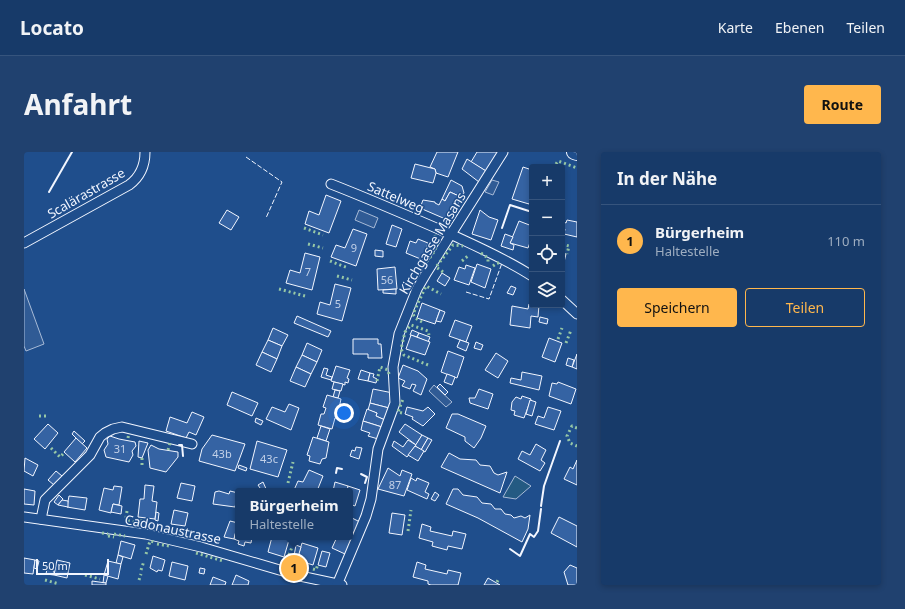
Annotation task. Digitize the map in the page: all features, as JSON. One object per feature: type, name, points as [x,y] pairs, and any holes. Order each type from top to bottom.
[{"type":"street","name":"Scalärastrasse","points":[[24,243],[129,186],[140,174],[145,152]]},
{"type":"street","name":"Kirchgasse Masans","points":[[340,585],[366,516],[371,499],[378,448],[394,403],[393,361],[399,334],[417,289],[450,234],[503,152]]},
{"type":"street","name":"Sattelweg","points":[[332,184],[450,234],[504,259],[529,274]]},
{"type":"street","points":[[565,303],[577,314]]},
{"type":"street","points":[[41,519],[45,500],[90,455],[104,433],[122,427],[192,444]]},
{"type":"street","name":"Cadonaustrasse","points":[[24,517],[146,534],[201,546],[300,576],[340,585]]},
{"type":"shaded area","points":[[492,180],[499,182],[493,195],[485,192]]},
{"type":"shaded area","points":[[359,210],[378,218],[374,228],[355,220]]},
{"type":"shaded area","points":[[24,289],[44,344],[26,351],[24,346]]},
{"type":"shaded area","points":[[434,385],[452,402],[446,407],[429,391]]},
{"type":"shaded area","points":[[515,476],[531,486],[516,499],[503,497]]},
{"type":"building","points":[[437,152],[458,152],[448,177],[436,173],[435,169],[430,167]]},
{"type":"building","points":[[477,152],[499,152],[486,171],[471,162]]},
{"type":"building","points":[[467,159],[486,171],[479,182],[462,169]]},
{"type":"building","points":[[415,164],[435,169],[436,173],[433,183],[411,178]]},
{"type":"building","points":[[523,167],[529,169],[529,204],[512,199]]},
{"type":"building","points":[[451,180],[462,186],[464,193],[461,197],[450,192],[445,201],[442,199]]},
{"type":"building","points":[[450,192],[461,197],[450,221],[420,208],[423,200],[435,202],[439,205],[442,199],[445,201]]},
{"type":"building","points":[[326,195],[341,201],[329,233],[305,224],[309,211],[319,215]]},
{"type":"building","points":[[227,210],[239,217],[231,230],[219,223]]},
{"type":"building","points":[[480,210],[489,217],[498,220],[491,240],[472,234]]},
{"type":"building","points":[[567,220],[577,222],[577,237],[565,234]]},
{"type":"building","points":[[519,221],[529,225],[528,248],[510,243]]},
{"type":"building","points":[[392,225],[402,229],[396,247],[386,244]]},
{"type":"building","points":[[353,229],[367,234],[356,266],[331,257],[336,245],[345,248]]},
{"type":"building","points":[[505,234],[513,237],[510,243],[514,245],[513,250],[501,246]]},
{"type":"building","points":[[418,239],[428,243],[423,260],[406,253],[410,241],[416,243]]},
{"type":"building","points":[[375,250],[383,251],[383,257],[375,256]]},
{"type":"building","points":[[305,253],[320,257],[312,290],[286,283],[290,270],[300,273]]},
{"type":"building","points":[[477,264],[491,269],[485,288],[471,282]]},
{"type":"building","points":[[466,265],[475,268],[469,285],[454,280],[459,267],[465,269]]},
{"type":"building","points":[[395,267],[397,289],[378,290],[377,269]]},
{"type":"building","points":[[442,273],[450,278],[445,286],[437,281]]},
{"type":"building","points":[[335,284],[351,288],[342,321],[317,314],[320,302],[330,305]]},
{"type":"building","points":[[511,286],[516,288],[513,295],[507,293]]},
{"type":"building","points":[[396,289],[396,294],[383,293],[383,290]]},
{"type":"building","points":[[422,303],[440,310],[435,324],[417,318]]},
{"type":"building","points":[[529,304],[529,308],[539,308],[538,317],[531,316],[530,328],[510,325],[512,306],[528,309]]},
{"type":"building","points":[[440,310],[445,312],[441,322],[436,321]]},
{"type":"building","points":[[297,316],[331,331],[328,337],[294,323]]},
{"type":"building","points":[[540,317],[548,319],[547,324],[539,322]]},
{"type":"building","points":[[455,320],[472,326],[466,342],[449,336]]},
{"type":"building","points":[[273,328],[288,335],[282,346],[268,340]]},
{"type":"building","points":[[412,330],[419,333],[417,337],[410,335]]},
{"type":"building","points":[[419,333],[430,337],[428,342],[417,337]]},
{"type":"building","points":[[411,335],[430,342],[425,355],[406,349]]},
{"type":"building","points":[[549,338],[562,343],[555,362],[542,357]]},
{"type":"building","points":[[353,339],[378,339],[378,344],[381,344],[382,358],[368,358],[368,354],[353,354]]},
{"type":"building","points":[[268,340],[282,346],[277,359],[262,352]]},
{"type":"building","points":[[460,340],[469,343],[466,351],[457,347]]},
{"type":"building","points":[[476,342],[483,345],[481,350],[474,348]]},
{"type":"building","points":[[307,343],[322,350],[317,362],[302,355]]},
{"type":"building","points":[[448,351],[464,357],[457,378],[441,372]]},
{"type":"building","points":[[262,352],[277,359],[271,372],[256,365]]},
{"type":"building","points":[[496,353],[508,361],[498,378],[485,370]]},
{"type":"building","points":[[577,354],[577,369],[572,367]]},
{"type":"building","points":[[302,355],[317,362],[311,374],[296,367]]},
{"type":"building","points":[[568,358],[574,360],[572,367],[566,365]]},
{"type":"building","points":[[403,365],[418,371],[427,379],[421,395],[413,391],[416,385],[412,384],[410,389],[402,386],[405,381],[398,378]]},
{"type":"building","points":[[336,366],[350,370],[347,378],[349,379],[348,383],[345,382],[345,385],[331,381]]},
{"type":"building","points":[[296,367],[311,374],[305,387],[290,381]]},
{"type":"building","points":[[324,368],[328,369],[326,375],[332,377],[331,380],[321,377]]},
{"type":"building","points":[[361,370],[370,373],[368,381],[358,379]]},
{"type":"building","points":[[522,372],[542,376],[539,390],[510,383],[511,378],[521,380]]},
{"type":"building","points":[[370,373],[374,374],[373,377],[377,379],[376,383],[368,381]]},
{"type":"building","points":[[447,374],[455,377],[452,385],[444,382]]},
{"type":"building","points":[[334,382],[343,384],[341,391],[332,389]]},
{"type":"building","points":[[558,382],[576,389],[571,404],[549,396],[552,383],[557,384]]},
{"type":"building","points":[[440,384],[448,392],[445,395],[437,387]]},
{"type":"building","points":[[373,389],[393,393],[389,408],[370,403]]},
{"type":"building","points":[[479,389],[493,394],[488,409],[470,403],[469,398],[475,398]]},
{"type":"building","points":[[335,390],[340,391],[338,398],[333,397]]},
{"type":"building","points":[[232,392],[258,403],[252,416],[227,405]]},
{"type":"building","points":[[327,395],[341,399],[337,418],[335,418],[332,429],[318,425],[321,414],[324,414],[326,408],[323,407]]},
{"type":"building","points":[[522,396],[531,399],[524,418],[514,415],[515,411],[511,410],[512,402],[516,397],[521,399]]},
{"type":"building","points":[[530,400],[536,402],[532,416],[526,414]]},
{"type":"building","points":[[370,403],[389,408],[385,420],[376,416],[377,413],[368,410]]},
{"type":"building","points":[[289,404],[299,408],[291,430],[266,419],[272,407],[285,412]]},
{"type":"building","points":[[407,407],[423,411],[428,407],[435,414],[423,426],[412,419],[413,417],[405,414]]},
{"type":"building","points":[[548,407],[561,411],[554,430],[535,424],[538,416],[544,418]]},
{"type":"building","points":[[367,409],[377,413],[376,416],[385,420],[382,427],[363,421]]},
{"type":"building","points":[[192,412],[204,417],[196,435],[189,432],[186,438],[166,431],[170,417],[187,423]]},
{"type":"building","points":[[452,414],[458,414],[486,426],[481,438],[474,448],[465,441],[465,437],[446,428]]},
{"type":"building","points":[[256,418],[263,421],[261,425],[255,422]]},
{"type":"building","points":[[363,421],[382,427],[378,439],[368,436],[370,433],[361,430]]},
{"type":"building","points":[[48,424],[58,433],[45,449],[34,439]]},
{"type":"building","points":[[405,424],[422,435],[416,445],[399,432]]},
{"type":"building","points":[[321,426],[330,429],[326,441],[317,438]]},
{"type":"building","points":[[74,431],[85,441],[82,444],[72,434]]},
{"type":"building","points":[[212,435],[245,444],[235,471],[199,461],[202,449]]},
{"type":"building","points":[[422,435],[428,438],[421,450],[415,446]]},
{"type":"building","points":[[110,436],[135,442],[136,446],[132,451],[133,455],[129,462],[106,457],[104,450],[108,444],[107,439]]},
{"type":"building","points":[[313,437],[329,442],[326,458],[322,459],[320,464],[309,461],[310,456],[307,455]]},
{"type":"building","points":[[76,438],[87,448],[75,462],[64,452]]},
{"type":"building","points":[[428,438],[432,440],[425,452],[421,450]]},
{"type":"building","points":[[408,440],[416,445],[407,457],[392,446],[394,441],[403,447]]},
{"type":"building","points":[[139,441],[148,443],[142,458],[138,457]]},
{"type":"building","points":[[257,441],[287,450],[278,477],[250,469]]},
{"type":"building","points":[[536,444],[546,450],[541,460],[545,463],[540,471],[518,459],[522,451],[530,455]]},
{"type":"building","points":[[151,445],[159,449],[178,452],[178,457],[166,472],[150,468],[148,450]]},
{"type":"building","points":[[415,446],[424,451],[418,461],[408,455]]},
{"type":"building","points":[[356,447],[362,448],[359,459],[350,456],[352,450],[355,451]]},
{"type":"building","points":[[449,453],[460,459],[476,460],[480,465],[490,466],[494,473],[498,475],[507,472],[500,493],[441,467]]},
{"type":"building","points":[[25,458],[38,465],[33,476],[24,471]]},
{"type":"building","points":[[577,460],[577,485],[564,479],[570,467],[573,469]]},
{"type":"building","points":[[239,465],[247,468],[246,471],[238,468]]},
{"type":"building","points":[[388,468],[400,476],[402,470],[412,474],[404,496],[378,489]]},
{"type":"building","points":[[309,470],[323,476],[318,488],[295,488],[298,481],[303,482]]},
{"type":"building","points":[[56,471],[62,476],[54,485],[48,480]]},
{"type":"building","points":[[411,478],[416,481],[417,478],[429,483],[425,492],[429,494],[427,499],[407,490]]},
{"type":"building","points":[[263,482],[266,488],[260,488],[258,485]]},
{"type":"building","points":[[335,482],[348,486],[348,488],[334,488]]},
{"type":"building","points":[[181,483],[195,486],[192,501],[177,498]]},
{"type":"building","points":[[145,485],[154,486],[152,501],[157,502],[155,519],[138,517],[140,499],[144,499]]},
{"type":"building","points":[[114,486],[122,487],[119,505],[113,504],[111,513],[99,510],[104,488],[113,490]]},
{"type":"building","points":[[348,486],[360,490],[355,506],[353,505],[353,488],[348,488]]},
{"type":"building","points":[[24,489],[35,491],[34,505],[24,504]]},
{"type":"building","points":[[453,489],[458,489],[463,495],[477,497],[482,503],[491,504],[495,509],[501,509],[505,514],[511,515],[514,518],[521,516],[525,518],[530,515],[528,529],[522,542],[478,518],[446,504]]},
{"type":"building","points":[[219,491],[229,494],[230,491],[235,492],[235,507],[213,504],[215,492]]},
{"type":"building","points":[[435,492],[439,495],[435,501],[431,499]]},
{"type":"building","points":[[59,495],[63,499],[58,505],[54,502]]},
{"type":"building","points":[[69,496],[87,498],[85,510],[67,507]]},
{"type":"building","points":[[62,500],[68,501],[68,507],[58,505]]},
{"type":"building","points":[[113,504],[122,506],[121,514],[111,512]]},
{"type":"building","points":[[174,510],[188,513],[185,526],[171,524]]},
{"type":"building","points":[[156,512],[159,513],[158,521],[155,520]]},
{"type":"building","points":[[392,513],[405,515],[402,535],[389,533]]},
{"type":"building","points":[[559,517],[577,526],[577,547],[551,533]]},
{"type":"building","points":[[353,518],[360,522],[355,533],[353,532]]},
{"type":"building","points":[[230,521],[235,522],[234,539],[224,537]]},
{"type":"building","points":[[422,524],[431,527],[430,531],[452,536],[453,531],[466,534],[462,549],[448,546],[447,550],[432,546],[433,542],[419,538]]},
{"type":"building","points":[[236,540],[252,540],[251,543],[245,542],[244,546],[238,544],[239,541]]},
{"type":"building","points":[[271,540],[289,540],[284,557],[268,552]]},
{"type":"building","points":[[336,540],[352,540],[345,554],[332,548]]},
{"type":"building","points":[[121,541],[135,545],[131,559],[118,555]]},
{"type":"building","points":[[302,543],[318,548],[313,565],[297,560]]},
{"type":"building","points":[[296,545],[301,547],[298,557],[294,556]]},
{"type":"building","points":[[322,551],[330,553],[326,567],[318,565]]},
{"type":"building","points":[[118,555],[123,557],[121,564],[116,563]]},
{"type":"building","points":[[153,556],[165,560],[162,571],[158,570],[157,572],[150,568]]},
{"type":"building","points":[[24,558],[35,560],[33,574],[24,573]]},
{"type":"building","points":[[35,560],[39,561],[37,569],[34,568]]},
{"type":"building","points":[[57,560],[70,563],[67,578],[54,575]]},
{"type":"building","points":[[108,561],[121,564],[118,579],[104,575]]},
{"type":"building","points":[[172,562],[188,566],[185,580],[169,576]]},
{"type":"building","points":[[417,562],[426,565],[425,569],[447,574],[448,570],[461,573],[458,585],[431,585],[428,584],[428,581],[413,577]]},
{"type":"building","points":[[570,565],[577,568],[577,585],[568,585],[564,572]]},
{"type":"building","points":[[200,568],[205,569],[204,574],[199,573]]},
{"type":"building","points":[[47,569],[54,571],[54,575],[46,574]]},
{"type":"building","points":[[104,575],[108,576],[106,583],[103,583]]},
{"type":"building","points":[[236,575],[249,581],[248,585],[232,585]]},
{"type":"building","points":[[213,577],[226,582],[225,585],[210,585]]},
{"type":"building","points":[[488,578],[500,585],[484,585]]},
{"type":"building","points":[[92,581],[106,583],[106,585],[92,585]]},
{"type":"hedge","points":[[556,164],[558,161],[577,168]]},
{"type":"hedge","points":[[304,228],[323,235]]},
{"type":"hedge","points":[[418,267],[428,260],[435,250],[438,242],[435,235]]},
{"type":"hedge","points":[[308,244],[323,248]]},
{"type":"hedge","points":[[443,272],[436,267],[453,245],[463,246]]},
{"type":"hedge","points":[[565,245],[569,246],[567,254]]},
{"type":"hedge","points":[[481,253],[488,258],[488,263]]},
{"type":"hedge","points":[[462,261],[469,255]]},
{"type":"hedge","points":[[330,261],[348,268]]},
{"type":"hedge","points":[[493,266],[497,263],[502,263]]},
{"type":"hedge","points":[[337,276],[352,280]]},
{"type":"hedge","points":[[422,322],[415,318],[413,314],[426,286],[441,294]]},
{"type":"hedge","points":[[279,289],[305,296]]},
{"type":"hedge","points":[[428,365],[404,355],[401,349],[405,332],[411,325],[428,331],[429,335]]},
{"type":"hedge","points":[[558,339],[562,328]]},
{"type":"hedge","points":[[566,343],[571,330]]},
{"type":"hedge","points":[[377,381],[380,367],[388,370],[389,374]]},
{"type":"hedge","points":[[402,413],[398,412],[403,399]]},
{"type":"hedge","points":[[39,416],[48,416]]},
{"type":"hedge","points":[[577,428],[572,426],[567,436],[570,443],[577,446]]},
{"type":"hedge","points":[[128,438],[129,433]]},
{"type":"hedge","points":[[168,450],[170,443]]},
{"type":"hedge","points":[[51,448],[60,457],[63,454]]},
{"type":"hedge","points":[[142,458],[142,465]]},
{"type":"hedge","points":[[288,483],[293,462]]},
{"type":"hedge","points":[[408,531],[411,510]]},
{"type":"hedge","points":[[127,511],[126,518],[129,521],[141,523],[141,518]]},
{"type":"hedge","points":[[102,533],[108,534]]},
{"type":"hedge","points":[[114,534],[125,536]]},
{"type":"hedge","points":[[108,536],[114,537]]},
{"type":"hedge","points":[[146,554],[150,541],[154,542]]},
{"type":"hedge","points":[[157,544],[169,546]]},
{"type":"hedge","points":[[289,555],[292,547]]},
{"type":"hedge","points":[[196,553],[223,561]]},
{"type":"hedge","points":[[141,570],[144,561]]},
{"type":"hedge","points":[[313,569],[316,570],[318,564]]},
{"type":"hedge","points":[[139,580],[141,574]]},
{"type":"hedge","points":[[85,575],[100,579]]},
{"type":"hedge","points":[[497,582],[499,578]]},
{"type":"hedge","points":[[45,580],[59,584]]},
{"type":"fence","points":[[246,157],[282,182],[266,218]]},
{"type":"fence","points":[[466,292],[489,299],[502,263]]},
{"type":"wall","points":[[49,192],[72,152]]},
{"type":"wall","points":[[502,228],[510,205],[529,211]]},
{"type":"wall","points":[[541,506],[544,486],[560,441]]},
{"type":"wall","points":[[179,445],[182,445],[183,456]]},
{"type":"wall","points":[[336,473],[337,468],[342,469]]},
{"type":"wall","points":[[361,474],[367,477],[365,483]]},
{"type":"wall","points":[[510,549],[520,556],[530,534],[534,537],[538,531],[541,509]]},
{"type":"place","name":"Bürgerheim","points":[[294,568]]}]
